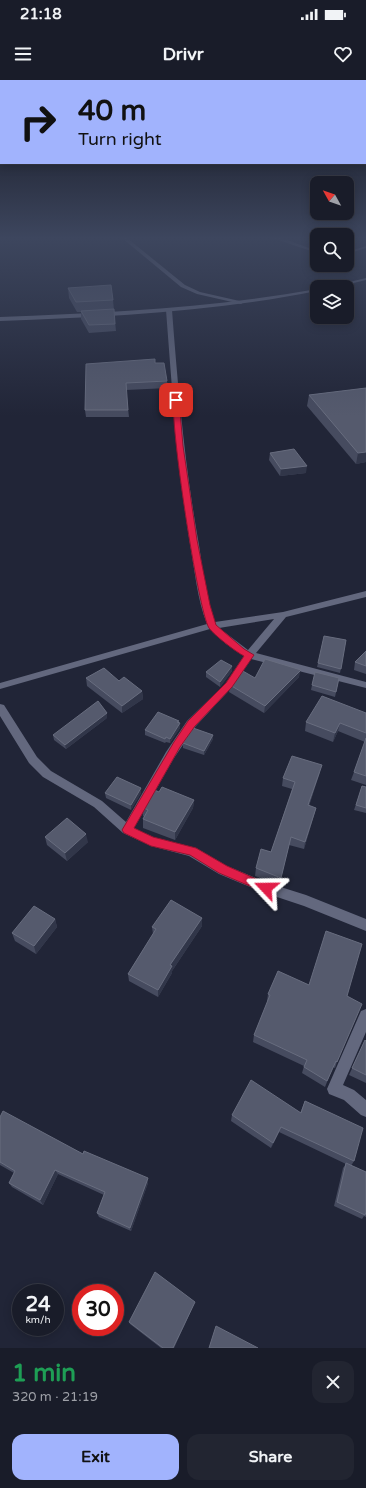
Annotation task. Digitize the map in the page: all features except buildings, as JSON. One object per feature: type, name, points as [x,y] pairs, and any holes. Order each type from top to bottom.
[{"type":"street","points":[[218,297],[241,302]]},
{"type":"street","points":[[0,319],[169,310],[279,297]]},
{"type":"street","points":[[169,310],[180,446],[193,540],[203,594],[212,626],[241,651],[249,655],[366,685]]},
{"type":"street","points":[[0,686],[212,626],[282,614],[366,594]]},
{"type":"street","points":[[127,830],[170,754],[191,724],[229,685],[249,655],[282,614]]},
{"type":"street","points":[[0,708],[33,760],[47,774],[98,804],[127,830],[151,841],[192,852],[223,870],[252,882],[306,900],[366,925]]},
{"type":"street","points":[[366,1016],[334,1089],[349,1095],[366,1110]]},
{"type":"route","points":[[176,400],[180,446],[193,540],[203,594],[212,626],[241,651],[249,655],[229,685],[191,724],[170,754],[127,830],[151,841],[192,852],[223,870],[266,888]]}]
